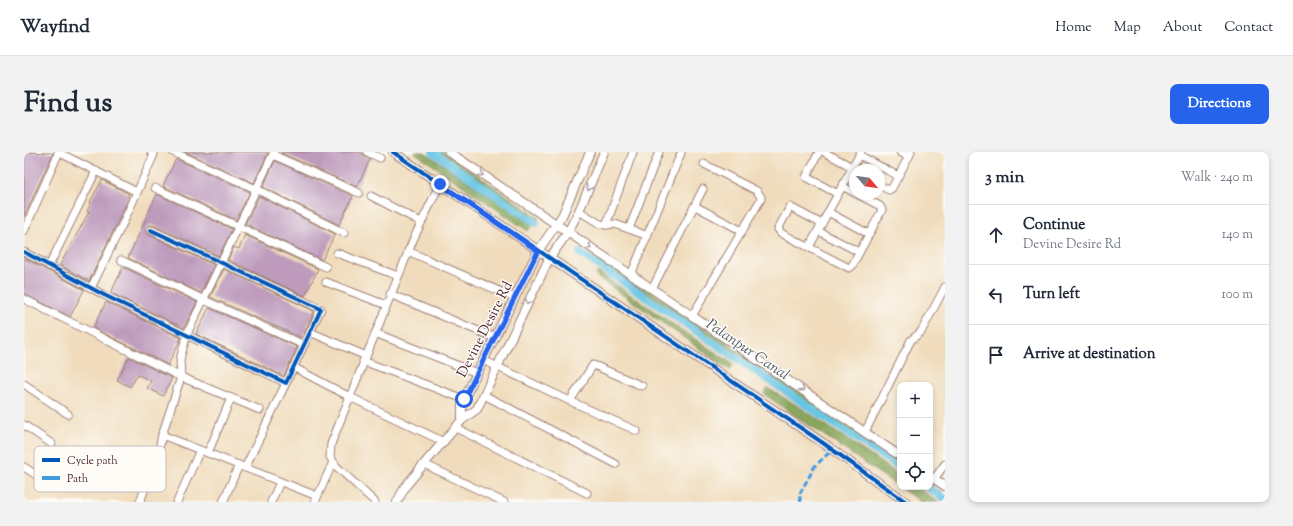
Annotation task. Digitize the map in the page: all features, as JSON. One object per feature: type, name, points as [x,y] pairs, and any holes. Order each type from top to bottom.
[{"type":"street","points":[[24,231],[59,152],[137,192]]},
{"type":"street","points":[[172,152],[256,189],[344,233]]},
{"type":"street","points":[[367,152],[380,158]]},
{"type":"street","points":[[393,152],[823,443],[906,502]]},
{"type":"street","points":[[449,152],[897,454]]},
{"type":"street","name":"Devine Desire Rd","points":[[462,420],[462,403],[538,251],[557,225],[571,198],[590,152]]},
{"type":"street","name":"Devine Desire Rd","points":[[462,420],[477,409],[549,258],[568,232],[579,211],[604,152]]},
{"type":"street","points":[[606,225],[633,152]]},
{"type":"street","points":[[629,229],[659,152]]},
{"type":"street","points":[[819,152],[806,176],[838,194]]},
{"type":"street","points":[[824,152],[849,168]]},
{"type":"street","points":[[885,188],[889,190],[892,188],[910,154],[900,152]]},
{"type":"street","points":[[91,288],[137,192],[153,153]]},
{"type":"street","points":[[160,446],[162,434],[181,377],[180,359],[187,334],[240,226],[273,153],[359,193]]},
{"type":"street","points":[[631,275],[648,236],[680,153]]},
{"type":"street","points":[[856,164],[860,154],[898,176]]},
{"type":"street","points":[[692,316],[761,199],[761,196],[757,192],[704,164]]},
{"type":"street","points":[[49,266],[96,171]]},
{"type":"street","points":[[809,247],[849,176]]},
{"type":"street","points":[[375,502],[336,466],[330,458],[331,444],[390,294],[421,222],[440,184]]},
{"type":"street","points":[[842,186],[849,190]]},
{"type":"street","points":[[155,188],[326,267]]},
{"type":"street","points":[[652,289],[703,189]]},
{"type":"street","points":[[371,196],[421,222]]},
{"type":"street","points":[[822,224],[790,207],[779,226],[779,231],[849,268],[852,266],[881,213],[882,208],[868,200]]},
{"type":"street","points":[[695,206],[742,231]]},
{"type":"street","points":[[579,211],[600,224],[615,224],[648,236]]},
{"type":"street","points":[[828,212],[870,234]]},
{"type":"street","points":[[151,230],[322,308],[286,382],[223,502]]},
{"type":"street","points":[[818,231],[859,252]]},
{"type":"street","points":[[24,252],[91,288],[286,382]]},
{"type":"street","points":[[408,252],[515,298]]},
{"type":"street","points":[[337,253],[398,276]]},
{"type":"street","points":[[121,260],[204,300],[304,345]]},
{"type":"street","points":[[326,282],[386,305]]},
{"type":"street","points":[[865,432],[910,340],[921,332],[945,287]]},
{"type":"street","points":[[390,294],[495,338]]},
{"type":"street","points":[[24,299],[181,377],[260,410]]},
{"type":"street","points":[[310,332],[365,359],[464,399]]},
{"type":"street","points":[[375,333],[477,373]]},
{"type":"street","points":[[483,360],[637,431]]},
{"type":"street","points":[[570,401],[593,365],[642,386]]},
{"type":"street","points":[[293,368],[444,442]]},
{"type":"street","points":[[24,384],[68,414]]},
{"type":"street","points":[[484,395],[616,464]]},
{"type":"street","points":[[208,453],[231,398]]},
{"type":"street","points":[[397,502],[405,487],[462,420]]},
{"type":"street","points":[[24,425],[52,444]]},
{"type":"street","points":[[456,428],[587,493]]},
{"type":"street","points":[[162,434],[280,482],[316,499],[333,462]]},
{"type":"street","points":[[177,502],[200,450]]},
{"type":"street","points":[[424,464],[504,502]]},
{"type":"street","points":[[933,476],[945,464]]},
{"type":"street","points":[[24,467],[34,474]]},
{"type":"street","points":[[933,478],[945,486]]},
{"type":"street","points":[[271,502],[280,482]]},
{"type":"street","points":[[140,502],[144,492]]},
{"type":"green space","points":[[414,152],[424,152],[533,225],[528,231]]},
{"type":"green space","points":[[439,152],[444,152],[539,218],[537,221]]},
{"type":"green space","points":[[600,257],[762,366],[759,369],[598,260]]},
{"type":"green space","points":[[598,272],[733,364],[730,370],[596,276]]},
{"type":"green space","points":[[774,372],[897,457],[897,464],[771,377]]},
{"type":"green space","points":[[767,388],[801,408],[897,474],[897,485],[764,394]]},
{"type":"green space","points":[[904,490],[920,490],[938,502],[921,502]]},
{"type":"building","points":[[24,152],[53,153],[24,217]]},
{"type":"building","points":[[185,152],[266,152],[268,153],[254,183]]},
{"type":"building","points":[[360,152],[370,159],[357,187],[281,153]]},
{"type":"building","points":[[176,159],[250,192],[236,220],[163,186]]},
{"type":"building","points":[[275,161],[353,196],[339,225],[263,187]]},
{"type":"building","points":[[102,180],[129,194],[129,198],[89,281],[60,265],[89,212],[87,211],[91,203],[90,202]]},
{"type":"building","points":[[157,194],[232,229],[219,256],[153,225],[150,225],[147,228],[146,231],[149,235],[214,265],[201,293],[128,258]]},
{"type":"building","points":[[259,196],[335,234],[322,260],[245,224]]},
{"type":"building","points":[[245,235],[318,269],[305,296],[228,260],[234,247],[239,249]]},
{"type":"building","points":[[24,258],[84,290],[70,317],[24,294]]},
{"type":"building","points":[[123,267],[197,302],[184,328],[111,293]]},
{"type":"building","points":[[224,269],[314,311],[302,338],[210,297]]},
{"type":"building","points":[[106,302],[181,338],[168,365],[93,328]]},
{"type":"building","points":[[209,308],[297,347],[284,376],[196,334]]},
{"type":"building","points":[[129,357],[172,378],[163,396],[147,388],[151,381],[138,375],[130,387],[117,380]]},
{"type":"waterway","name":"Palanpur Canal","points":[[433,152],[536,223]]},
{"type":"waterway","name":"Palanpur Canal","points":[[580,253],[897,466]]},
{"type":"waterway","name":"Palanpur Canal","points":[[932,490],[945,499]]},
{"type":"marked path","points":[[801,502],[799,495],[815,466],[832,450]]},
{"type":"cycle path","points":[[393,152],[823,443],[906,502]]},
{"type":"cycle path","points":[[24,252],[104,295],[286,383],[321,309],[151,230]]},
{"type":"route","points":[[440,184],[538,251],[464,399]]}]
